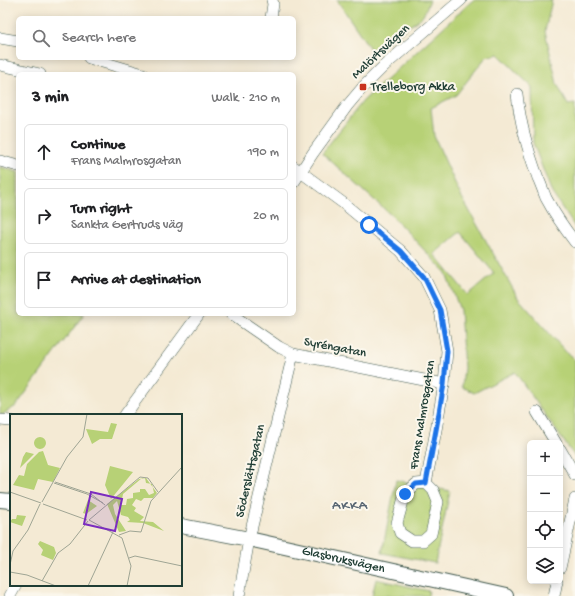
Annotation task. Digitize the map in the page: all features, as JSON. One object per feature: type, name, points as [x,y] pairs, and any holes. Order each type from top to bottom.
[{"type":"main road","points":[[0,492],[10,491]]},
{"type":"main road","points":[[0,500],[10,502]]},
{"type":"main road","name":"Glasbruksvägen","points":[[182,526],[249,539],[506,596]]},
{"type":"street","points":[[271,16],[272,0]]},
{"type":"street","name":"Malörtsvägen","points":[[296,173],[363,87],[384,66],[461,0]]},
{"type":"street","points":[[0,38],[16,42]]},
{"type":"street","points":[[96,60],[136,72]]},
{"type":"street","points":[[0,66],[30,72]]},
{"type":"street","points":[[517,94],[525,137],[533,164],[546,198],[575,242]]},
{"type":"street","points":[[0,162],[16,166]]},
{"type":"street","name":"Frans Malmrosgatan","points":[[296,173],[343,203],[401,251],[424,277],[440,310],[447,351],[444,384],[426,483]]},
{"type":"street","points":[[126,414],[198,316]]},
{"type":"street","name":"Syréngatan","points":[[234,316],[279,347],[293,354],[444,384]]},
{"type":"street","name":"Söderslättsgatan","points":[[239,596],[249,539],[293,354]]},
{"type":"street","points":[[537,412],[554,440]]},
{"type":"street","points":[[0,420],[10,421]]},
{"type":"street","points":[[563,454],[575,475]]},
{"type":"street","points":[[426,483],[433,490],[438,502],[432,534],[423,541],[412,541],[400,533],[398,523],[405,494],[416,484],[426,483]]},
{"type":"street","points":[[563,554],[575,499]]},
{"type":"street","points":[[554,596],[556,584]]},
{"type":"street","points":[[10,596],[15,586]]},
{"type":"green space","points":[[337,0],[430,0],[423,16],[373,53]]},
{"type":"green space","points":[[473,0],[552,0],[545,31],[557,84],[568,105],[575,104],[575,227],[552,193],[533,143],[532,87],[498,54],[486,57],[456,95],[431,108],[434,136],[460,194],[518,298],[566,352],[575,360],[575,457],[515,372],[474,393],[462,387],[464,368],[460,310],[446,273],[392,216],[322,153],[363,101]],"holes":[[[460,232],[494,273],[468,295],[434,254]]]},
{"type":"green space","points":[[0,167],[16,171],[16,316],[83,316],[16,406],[0,416]]},
{"type":"green space","points":[[396,480],[450,491],[435,563],[382,553]]},
{"type":"green space","points":[[376,579],[429,591],[428,596],[372,596]]},
{"type":"place","name":"Trelleborg Akka","points":[[363,87]]},
{"type":"district","name":"AKKA","points":[[350,506]]},
{"type":"route","points":[[369,225],[401,251],[424,277],[440,310],[447,351],[444,384],[426,483],[416,484],[405,494]]}]
